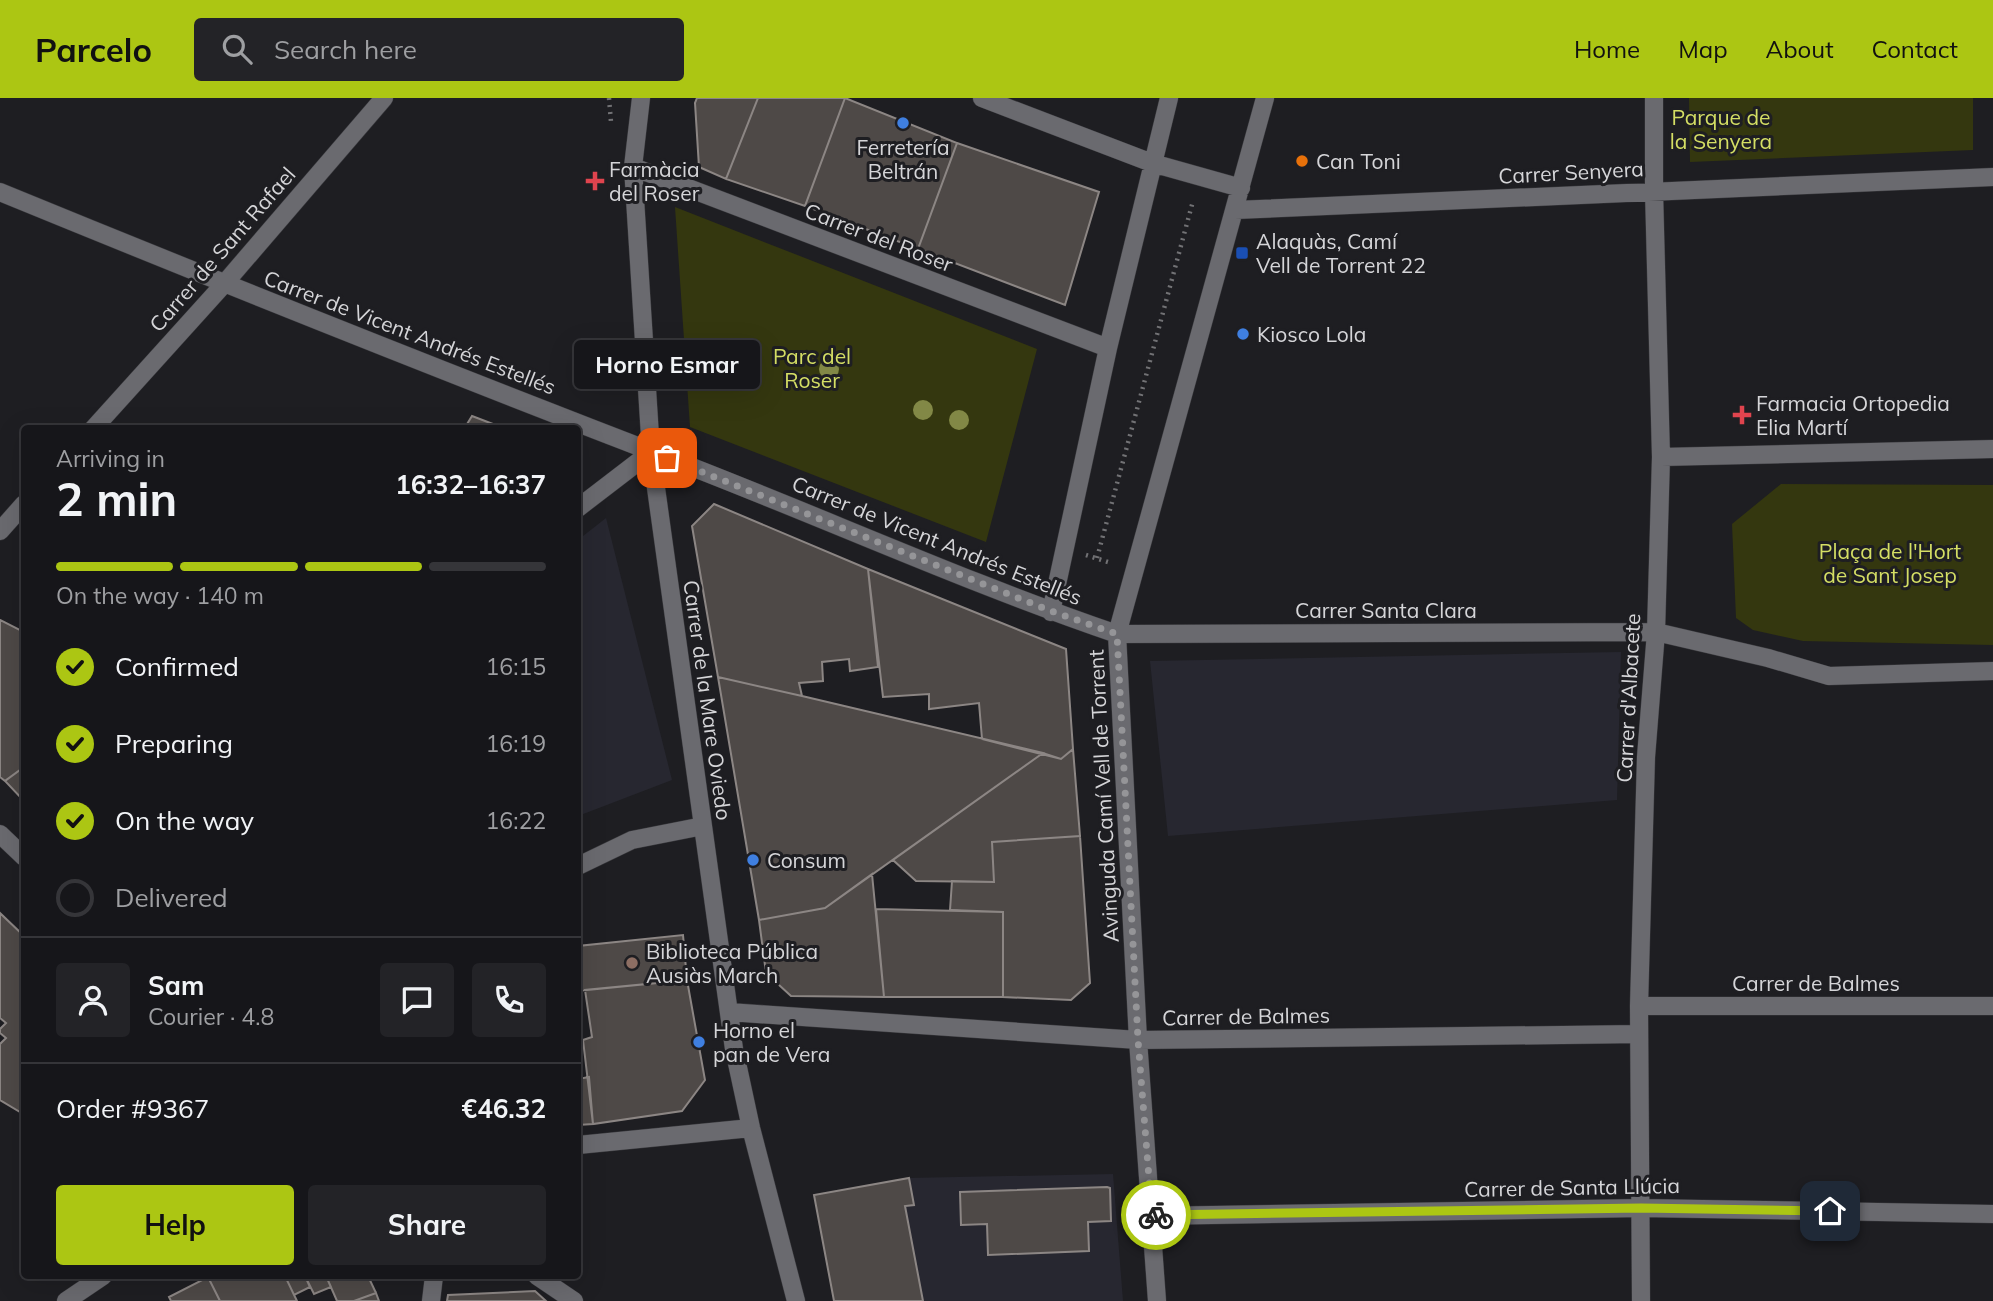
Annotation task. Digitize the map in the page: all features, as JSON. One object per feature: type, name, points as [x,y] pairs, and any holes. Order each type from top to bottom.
[{"type":"street","name":"Carrer de Sant Rafael","points":[[97,425],[224,284],[384,98]]},
{"type":"street","name":"Carrer de la Mare Oviedo","points":[[641,98],[633,167],[651,452],[734,1049],[751,1128],[796,1301]]},
{"type":"street","points":[[982,98],[1152,163],[1241,188]]},
{"type":"street","points":[[1051,611],[1108,348],[1169,98]]},
{"type":"street","name":"Avinguda Camí Vell de Torrent","points":[[1157,1301],[1138,1040],[1117,634],[1265,98]]},
{"type":"street","name":"Carrer d'Albacete","points":[[1641,1301],[1639,1006],[1646,757],[1656,632],[1661,457],[1654,98]]},
{"type":"street","name":"Carrer del Roser","points":[[633,167],[1108,348]]},
{"type":"street","name":"Carrer Senyera","points":[[1235,210],[1993,177]]},
{"type":"street","name":"Carrer de Vicent Andrés Estellés","points":[[0,192],[224,284],[1051,611],[1117,634]]},
{"type":"street","points":[[1661,457],[1993,449]]},
{"type":"street","points":[[581,506],[651,452]]},
{"type":"street","points":[[0,531],[21,507]]},
{"type":"street","points":[[1656,632],[1768,657],[1829,676],[1993,671]]},
{"type":"street","name":"Carrer Santa Clara","points":[[1117,634],[1656,632]]},
{"type":"street","points":[[581,865],[632,840],[703,826]]},
{"type":"street","points":[[0,834],[21,854]]},
{"type":"street","name":"Carrer de Balmes","points":[[1639,1006],[1993,1006]]},
{"type":"street","name":"Carrer de Balmes","points":[[729,1012],[1138,1040],[1639,1034]]},
{"type":"street","points":[[581,1145],[751,1128]]},
{"type":"street","name":"Carrer de Santa Llúcia","points":[[1152,1216],[1641,1208],[1993,1214]]},
{"type":"street","points":[[66,1301],[99,1279]]},
{"type":"street","points":[[431,1301],[434,1279]]},
{"type":"street","points":[[541,1279],[573,1301]]},
{"type":"path","points":[[1097,558],[1199,176]]},
{"type":"path","points":[[1065,549],[1135,570]]},
{"type":"shaded area","points":[[606,518],[672,780],[581,815],[581,538]]},
{"type":"shaded area","points":[[1621,652],[1617,800],[1168,836],[1150,661]]},
{"type":"shaded area","points":[[1113,1174],[1123,1301],[834,1301],[814,1195],[909,1178]]},
{"type":"green space","name":"Parque de la Senyera","points":[[1689,98],[1973,98],[1973,150],[1690,162]]},
{"type":"green space","name":"Parc del Roser","points":[[675,207],[1037,349],[986,542],[690,427]]},
{"type":"green space","name":"Plaça de l'Hort de Sant Josep","points":[[1781,484],[1993,485],[1993,645],[1803,641],[1753,630],[1736,618],[1732,524]]},
{"type":"building","points":[[697,98],[758,98],[726,179],[699,167],[695,103]]},
{"type":"building","points":[[758,98],[845,98],[805,206],[726,179]]},
{"type":"building","points":[[845,98],[957,143],[918,249],[805,206]]},
{"type":"building","points":[[957,143],[1099,192],[1065,305],[918,249]]},
{"type":"building","points":[[472,416],[496,425],[466,425]]},
{"type":"building","points":[[714,504],[868,569],[878,667],[850,671],[849,659],[822,662],[823,681],[799,683],[802,696],[718,677],[692,526]]},
{"type":"building","points":[[868,569],[1066,649],[1073,749],[1061,759],[982,739],[979,703],[929,709],[929,694],[883,697]]},
{"type":"building","points":[[0,620],[21,630],[21,769],[5,781],[0,777]]},
{"type":"building","points":[[718,677],[1043,753],[825,908],[759,920]]},
{"type":"building","points":[[1073,749],[1080,836],[992,842],[994,882],[916,881],[893,860],[1043,753],[1061,759]]},
{"type":"building","points":[[21,769],[21,798],[5,781]]},
{"type":"building","points":[[1080,836],[1090,983],[1071,1000],[1003,997],[1003,912],[950,910],[952,881],[994,882],[992,842]]},
{"type":"building","points":[[872,874],[884,997],[791,996],[766,973],[759,920],[825,908]]},
{"type":"building","points":[[876,909],[1003,912],[1003,997],[884,997]]},
{"type":"building","points":[[0,913],[21,933],[20,1112],[0,1100],[0,1044],[6,1038],[0,1033],[0,1029],[6,1023],[0,1018]]},
{"type":"building","name":"Biblioteca Pública Ausiàs March","points":[[683,935],[687,980],[581,991],[581,946]]},
{"type":"building","points":[[687,980],[705,1080],[682,1111],[593,1124],[583,1040],[592,1037],[585,990]]},
{"type":"building","points":[[589,1077],[593,1124],[581,1125],[581,1078]]},
{"type":"building","points":[[909,1178],[914,1205],[905,1206],[923,1301],[834,1301],[814,1195]]},
{"type":"building","points":[[1110,1188],[1111,1221],[1088,1222],[1089,1251],[988,1255],[987,1224],[961,1225],[960,1192]]},
{"type":"building","points":[[209,1279],[286,1279],[297,1301],[220,1301]]},
{"type":"building","points":[[209,1279],[220,1301],[171,1301],[169,1297]]},
{"type":"building","points":[[286,1279],[306,1279],[310,1287],[294,1295]]},
{"type":"building","points":[[306,1279],[327,1279],[331,1287],[314,1294]]},
{"type":"building","points":[[327,1279],[369,1279],[376,1293],[354,1301],[337,1301]]},
{"type":"building","points":[[535,1291],[546,1301],[447,1301],[448,1295]]},
{"type":"building","points":[[376,1293],[379,1301],[354,1301]]},
{"type":"way so far","points":[[667,458],[1051,611],[1117,634],[1138,1040],[1152,1216],[1156,1215]]},
{"type":"place","name":"Ferretería Beltrán","points":[[903,123]]},
{"type":"place","name":"Can Toni","points":[[1302,161]]},
{"type":"place","name":"Farmàcia del Roser","points":[[595,181]]},
{"type":"place","name":"Alaquàs, Camí Vell de Torrent 22","points":[[1242,253]]},
{"type":"place","name":"Kiosco Lola","points":[[1243,334]]},
{"type":"place","name":"Farmacia Ortopedia Elia Martí","points":[[1742,415]]},
{"type":"place","name":"Horno Esmar","points":[[667,458]]},
{"type":"place","name":"Consum","points":[[753,860]]},
{"type":"place","name":"Biblioteca Pública Ausiàs March","points":[[632,963]]},
{"type":"place","name":"Horno el pan de Vera","points":[[699,1042]]},
{"type":"route","points":[[1156,1215],[1641,1208],[1830,1211]]}]
